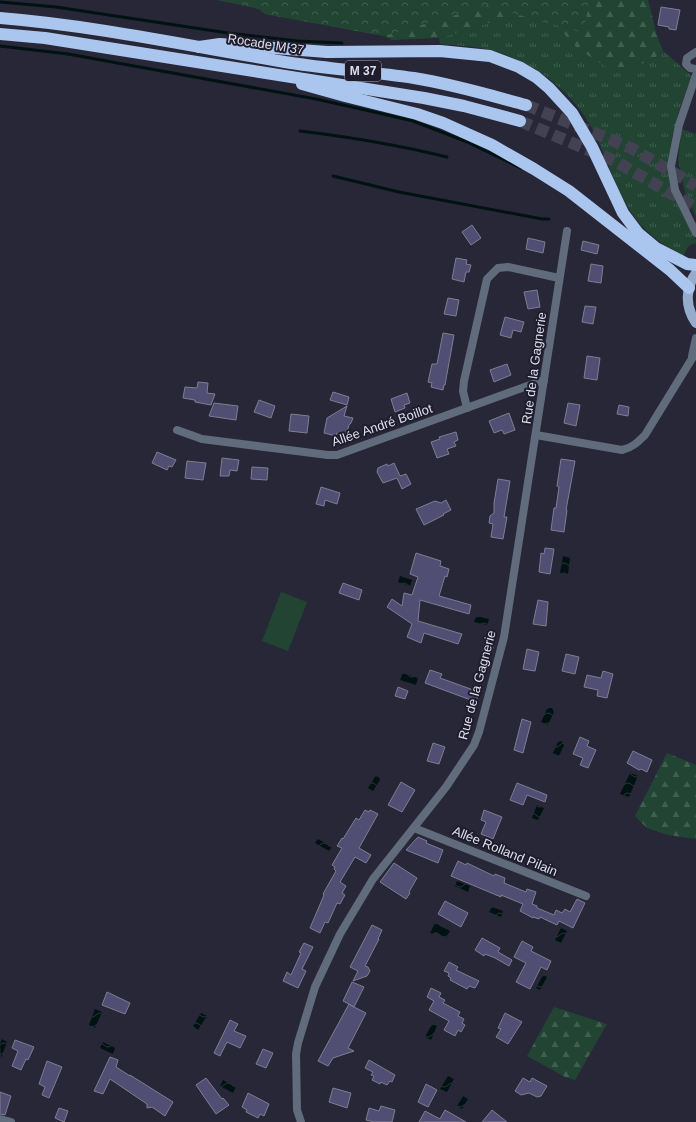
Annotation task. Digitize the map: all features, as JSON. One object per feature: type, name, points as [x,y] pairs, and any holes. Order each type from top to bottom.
[{"type":"highway","name":"Rocade M 37","points":[[0,18],[37,21],[116,32],[292,63],[459,86],[526,104]]},
{"type":"highway","name":"M 37","points":[[0,34],[45,38],[424,98],[464,106],[520,121]]},
{"type":"highway","points":[[199,47],[220,44],[327,52],[440,51],[490,56],[519,66],[549,88],[572,112],[592,147],[623,213],[635,230],[656,248],[687,264],[696,265]]},
{"type":"highway","points":[[287,76],[306,86],[418,114],[443,123],[492,145],[528,165],[569,191],[670,270],[689,288]]},
{"type":"main road","points":[[695,324],[688,304],[689,288],[696,273]]},
{"type":"street","points":[[696,52],[687,58],[686,64],[690,68],[696,69]]},
{"type":"street","points":[[696,76],[679,126],[671,166],[675,190],[696,233]]},
{"type":"street","name":"Rue de la Gagnerie","points":[[301,1122],[297,1110],[296,1054],[315,987],[340,934],[369,886],[389,858],[446,787],[474,745],[479,732],[504,637],[566,231]]},
{"type":"street","points":[[467,408],[464,381],[487,279],[498,268],[508,266],[559,278]]},
{"type":"street","points":[[536,435],[622,450],[628,449],[645,435],[694,355],[696,338]]},
{"type":"street","name":"Allée André Boillot","points":[[177,430],[202,439],[337,455],[544,380]]},
{"type":"street","name":"Allée Rolland Pilain","points":[[414,828],[586,896]]},
{"type":"street","points":[[0,1119],[11,1122]]},
{"type":"green space","points":[[217,0],[589,0],[584,33],[486,6],[384,36],[265,14],[259,9]]},
{"type":"green space","points":[[226,0],[648,0],[657,36],[663,51],[652,60],[615,73],[577,48],[549,17],[502,19],[439,38],[392,40],[384,36],[265,14],[259,9]]},
{"type":"green space","points":[[549,17],[652,60],[663,51],[692,76],[681,106],[672,138],[669,170],[671,186],[676,201],[696,240],[696,243],[688,247],[684,256],[658,240],[636,219],[629,209],[617,185],[596,136],[588,122],[579,108],[556,84],[528,65],[513,57],[476,47],[440,44],[439,38],[502,19]]},
{"type":"green space","points":[[682,129],[696,134],[696,217],[685,192],[678,159]]},
{"type":"green space","points":[[281,592],[307,602],[288,651],[262,641]]},
{"type":"green space","points":[[667,753],[696,765],[696,839],[668,835],[647,828],[635,816]]},
{"type":"green space","points":[[554,1007],[607,1024],[575,1080],[565,1077],[527,1056]]},
{"type":"water","points":[[563,556],[570,558],[568,574],[560,573]]},
{"type":"water","points":[[400,576],[412,580],[410,586],[398,582]]},
{"type":"water","points":[[476,616],[489,619],[487,625],[474,622]]},
{"type":"water","points":[[403,673],[418,678],[416,685],[400,680]]},
{"type":"water","points":[[552,708],[554,712],[548,725],[541,722],[547,709]]},
{"type":"water","points":[[561,741],[564,745],[559,756],[553,753],[558,742]]},
{"type":"water","points":[[630,773],[638,776],[629,797],[620,794]]},
{"type":"water","points":[[377,776],[380,780],[373,791],[368,788]]},
{"type":"water","points":[[537,805],[544,808],[538,820],[532,818]]},
{"type":"water","points":[[318,839],[332,847],[329,851],[315,843]]},
{"type":"water","points":[[457,881],[470,886],[468,892],[455,886]]},
{"type":"water","points":[[492,907],[503,911],[501,917],[489,912]]},
{"type":"water","points":[[435,923],[450,931],[446,938],[435,932],[433,934],[430,933]]},
{"type":"water","points":[[561,928],[567,931],[561,943],[555,940]]},
{"type":"water","points":[[543,975],[547,977],[540,990],[536,988]]},
{"type":"water","points":[[95,1009],[102,1012],[95,1028],[89,1025]]},
{"type":"water","points":[[201,1013],[207,1016],[198,1030],[193,1026]]},
{"type":"water","points":[[432,1024],[437,1026],[431,1040],[425,1037]]},
{"type":"water","points":[[2,1039],[7,1042],[1,1058],[0,1044]]},
{"type":"water","points":[[103,1042],[115,1048],[113,1054],[100,1048]]},
{"type":"water","points":[[448,1076],[454,1079],[447,1092],[440,1089]]},
{"type":"water","points":[[223,1080],[236,1087],[233,1093],[220,1086]]},
{"type":"water","points":[[463,1096],[468,1099],[462,1109],[457,1106]]},
{"type":"building","points":[[661,7],[680,10],[676,30],[658,25]]},
{"type":"building","points":[[472,225],[481,238],[471,245],[462,232]]},
{"type":"building","points":[[528,238],[545,242],[543,253],[526,249]]},
{"type":"building","points":[[583,241],[599,245],[597,254],[581,250]]},
{"type":"building","points":[[456,258],[467,260],[466,264],[471,265],[469,272],[466,272],[464,282],[452,279]]},
{"type":"building","points":[[591,264],[603,266],[601,283],[588,281]]},
{"type":"building","points":[[537,290],[540,307],[528,309],[524,292]]},
{"type":"building","points":[[448,298],[459,300],[456,316],[444,314]]},
{"type":"building","points":[[585,306],[596,307],[593,324],[582,322]]},
{"type":"building","points":[[505,317],[524,322],[521,332],[513,330],[511,338],[500,335]]},
{"type":"building","points":[[443,333],[454,335],[443,390],[431,387],[432,383],[428,382],[432,364],[437,364]]},
{"type":"building","points":[[587,356],[600,358],[597,380],[584,378]]},
{"type":"building","points":[[507,364],[511,375],[494,382],[490,370]]},
{"type":"building","points":[[198,382],[208,383],[207,393],[215,394],[211,405],[183,398],[185,387],[197,388]]},
{"type":"building","points":[[333,392],[349,397],[347,405],[330,400]]},
{"type":"building","points":[[407,393],[410,403],[404,405],[405,408],[395,412],[391,399]]},
{"type":"building","points":[[259,400],[275,406],[271,418],[254,412]]},
{"type":"building","points":[[214,403],[238,406],[236,420],[209,416]]},
{"type":"building","points":[[568,403],[580,405],[576,426],[564,423]]},
{"type":"building","points":[[619,405],[629,407],[628,416],[617,414]]},
{"type":"building","points":[[347,406],[344,416],[353,418],[346,436],[337,433],[336,436],[324,433],[327,418]]},
{"type":"building","points":[[509,413],[515,430],[504,434],[502,430],[494,433],[489,421]]},
{"type":"building","points":[[291,414],[309,416],[307,433],[289,431]]},
{"type":"building","points":[[456,432],[458,440],[454,442],[456,446],[447,449],[449,454],[437,458],[431,442],[440,439],[439,437]]},
{"type":"building","points":[[157,452],[176,460],[172,467],[169,466],[167,470],[152,463]]},
{"type":"building","points":[[222,458],[239,460],[237,471],[230,470],[229,476],[220,476]]},
{"type":"building","points":[[561,459],[575,461],[566,510],[564,532],[551,530],[559,487],[557,486]]},
{"type":"building","points":[[187,461],[206,463],[203,480],[185,478]]},
{"type":"building","points":[[394,463],[400,476],[406,474],[411,484],[402,489],[397,478],[383,483],[377,472],[378,468]]},
{"type":"building","points":[[252,467],[268,468],[267,480],[251,479]]},
{"type":"building","points":[[498,479],[510,481],[504,517],[507,517],[503,539],[491,537],[493,524],[489,523],[490,516],[494,513]]},
{"type":"building","points":[[321,487],[340,493],[337,504],[325,500],[324,506],[316,504]]},
{"type":"building","points":[[446,500],[451,510],[424,525],[416,509],[435,501],[441,503]]},
{"type":"building","points":[[545,548],[554,549],[550,574],[539,572],[541,553],[544,554]]},
{"type":"building","points":[[416,553],[441,561],[440,566],[449,569],[447,577],[445,576],[439,596],[471,605],[469,614],[420,600],[418,621],[462,634],[458,644],[424,633],[421,643],[407,637],[412,624],[387,607],[392,599],[402,606],[404,593],[412,595],[418,577],[410,574]]},
{"type":"building","points":[[343,583],[362,590],[359,600],[339,593]]},
{"type":"building","points":[[538,600],[548,602],[546,626],[533,624]]},
{"type":"building","points":[[485,642],[494,645],[488,663],[481,660]]},
{"type":"building","points":[[527,649],[539,652],[535,671],[523,669]]},
{"type":"building","points":[[566,654],[579,657],[575,674],[562,671]]},
{"type":"building","points":[[430,670],[442,674],[440,678],[479,692],[476,702],[425,683]]},
{"type":"building","points":[[603,671],[613,674],[607,698],[597,696],[598,690],[584,687],[587,675],[601,678]]},
{"type":"building","points":[[398,687],[408,691],[405,699],[395,696]]},
{"type":"building","points":[[522,719],[531,722],[523,753],[514,750]]},
{"type":"building","points":[[580,737],[589,741],[587,746],[596,750],[588,768],[580,765],[583,758],[573,754]]},
{"type":"building","points":[[433,743],[445,747],[439,764],[427,761]]},
{"type":"building","points":[[633,751],[652,760],[647,772],[641,769],[639,770],[627,763]]},
{"type":"building","points":[[401,782],[415,790],[402,812],[388,805]]},
{"type":"building","points":[[517,783],[547,795],[545,802],[527,795],[523,805],[510,800]]},
{"type":"building","points":[[365,810],[369,812],[370,810],[378,814],[359,848],[371,855],[366,863],[355,857],[340,882],[346,886],[342,893],[345,895],[340,904],[337,903],[328,923],[325,922],[320,933],[310,928],[324,895],[323,894],[336,871],[334,869],[335,867],[332,865],[342,848],[337,846],[356,818],[359,820]]},
{"type":"building","points":[[484,810],[502,817],[493,839],[481,834],[486,822],[481,820]]},
{"type":"building","points":[[418,837],[427,841],[426,843],[443,850],[438,863],[406,850]]},
{"type":"building","points":[[458,861],[466,865],[467,863],[494,876],[495,874],[505,878],[504,883],[526,892],[527,889],[536,892],[532,904],[537,906],[537,908],[554,915],[556,910],[562,913],[565,909],[570,912],[577,899],[585,903],[573,928],[559,921],[557,925],[540,917],[539,919],[533,918],[520,911],[523,904],[501,895],[501,897],[451,876]]},
{"type":"building","points":[[394,863],[417,878],[406,899],[380,882]]},
{"type":"building","points":[[445,901],[468,913],[461,927],[438,914]]},
{"type":"building","points":[[372,925],[382,930],[365,966],[368,967],[370,971],[367,976],[353,981],[358,971],[350,967]]},
{"type":"building","points":[[482,938],[500,948],[498,952],[512,960],[509,966],[485,954],[484,956],[475,950]]},
{"type":"building","points":[[522,941],[533,947],[531,951],[551,961],[547,970],[541,967],[530,989],[516,982],[526,963],[514,957]]},
{"type":"building","points":[[304,943],[313,947],[302,969],[306,971],[298,988],[283,981],[287,972],[291,975],[301,953],[299,952]]},
{"type":"building","points":[[449,962],[458,967],[456,970],[479,981],[475,988],[469,986],[467,989],[450,980],[451,978],[448,976],[449,973],[444,971]]},
{"type":"building","points":[[352,982],[364,987],[354,1007],[366,1013],[348,1048],[354,1051],[333,1058],[328,1066],[318,1061],[349,1004],[343,1001]]},
{"type":"building","points":[[431,988],[441,993],[439,997],[445,1000],[443,1003],[460,1012],[458,1016],[464,1019],[462,1023],[465,1025],[461,1032],[458,1030],[455,1036],[444,1030],[449,1021],[429,1010],[434,1001],[427,997]]},
{"type":"building","points":[[107,992],[130,1003],[125,1014],[102,1005]]},
{"type":"building","points":[[505,1013],[522,1022],[508,1044],[496,1037],[501,1029],[498,1028]]},
{"type":"building","points":[[230,1020],[238,1024],[234,1031],[246,1036],[240,1048],[227,1042],[220,1056],[214,1053]]},
{"type":"building","points":[[15,1040],[34,1047],[21,1070],[12,1066],[18,1051],[12,1048]]},
{"type":"building","points":[[263,1049],[273,1053],[266,1068],[256,1064]]},
{"type":"building","points":[[110,1057],[118,1060],[116,1067],[173,1102],[165,1116],[152,1107],[147,1108],[147,1104],[110,1079],[103,1094],[94,1091]]},
{"type":"building","points":[[369,1060],[395,1075],[392,1082],[390,1081],[387,1085],[381,1082],[380,1084],[372,1080],[374,1076],[371,1075],[373,1072],[365,1068]]},
{"type":"building","points":[[47,1061],[62,1067],[49,1098],[42,1095],[45,1087],[39,1084]]},
{"type":"building","points":[[206,1078],[222,1099],[223,1098],[229,1105],[216,1114],[196,1085]]},
{"type":"building","points":[[523,1078],[530,1082],[532,1078],[547,1086],[541,1096],[537,1097],[529,1093],[521,1095],[515,1091]]},
{"type":"building","points":[[426,1084],[437,1090],[428,1107],[418,1102]]},
{"type":"building","points":[[333,1088],[351,1093],[347,1108],[329,1102]]},
{"type":"building","points":[[0,1092],[11,1096],[5,1115],[0,1114]]},
{"type":"building","points":[[248,1093],[269,1104],[264,1116],[260,1114],[258,1118],[246,1112],[247,1110],[242,1107]]},
{"type":"building","points":[[381,1106],[395,1110],[392,1122],[374,1122],[366,1120],[369,1108],[379,1111]]},
{"type":"building","points":[[59,1108],[68,1111],[64,1122],[55,1118]]},
{"type":"building","points":[[445,1110],[466,1122],[419,1122],[425,1111],[440,1119]]},
{"type":"building","points":[[492,1110],[507,1122],[482,1122]]},
{"type":"waterway","points":[[0,2],[56,7],[228,33],[297,41],[342,43]]},
{"type":"waterway","points":[[0,46],[68,54],[316,99],[413,121],[465,141],[521,168]]},
{"type":"waterway","points":[[300,131],[374,142],[447,157]]},
{"type":"waterway","points":[[333,176],[399,192],[542,219],[549,219]]},
{"type":"tunnel","points":[[526,105],[631,148],[696,186]]},
{"type":"tunnel","points":[[520,121],[615,161],[696,208]]}]
